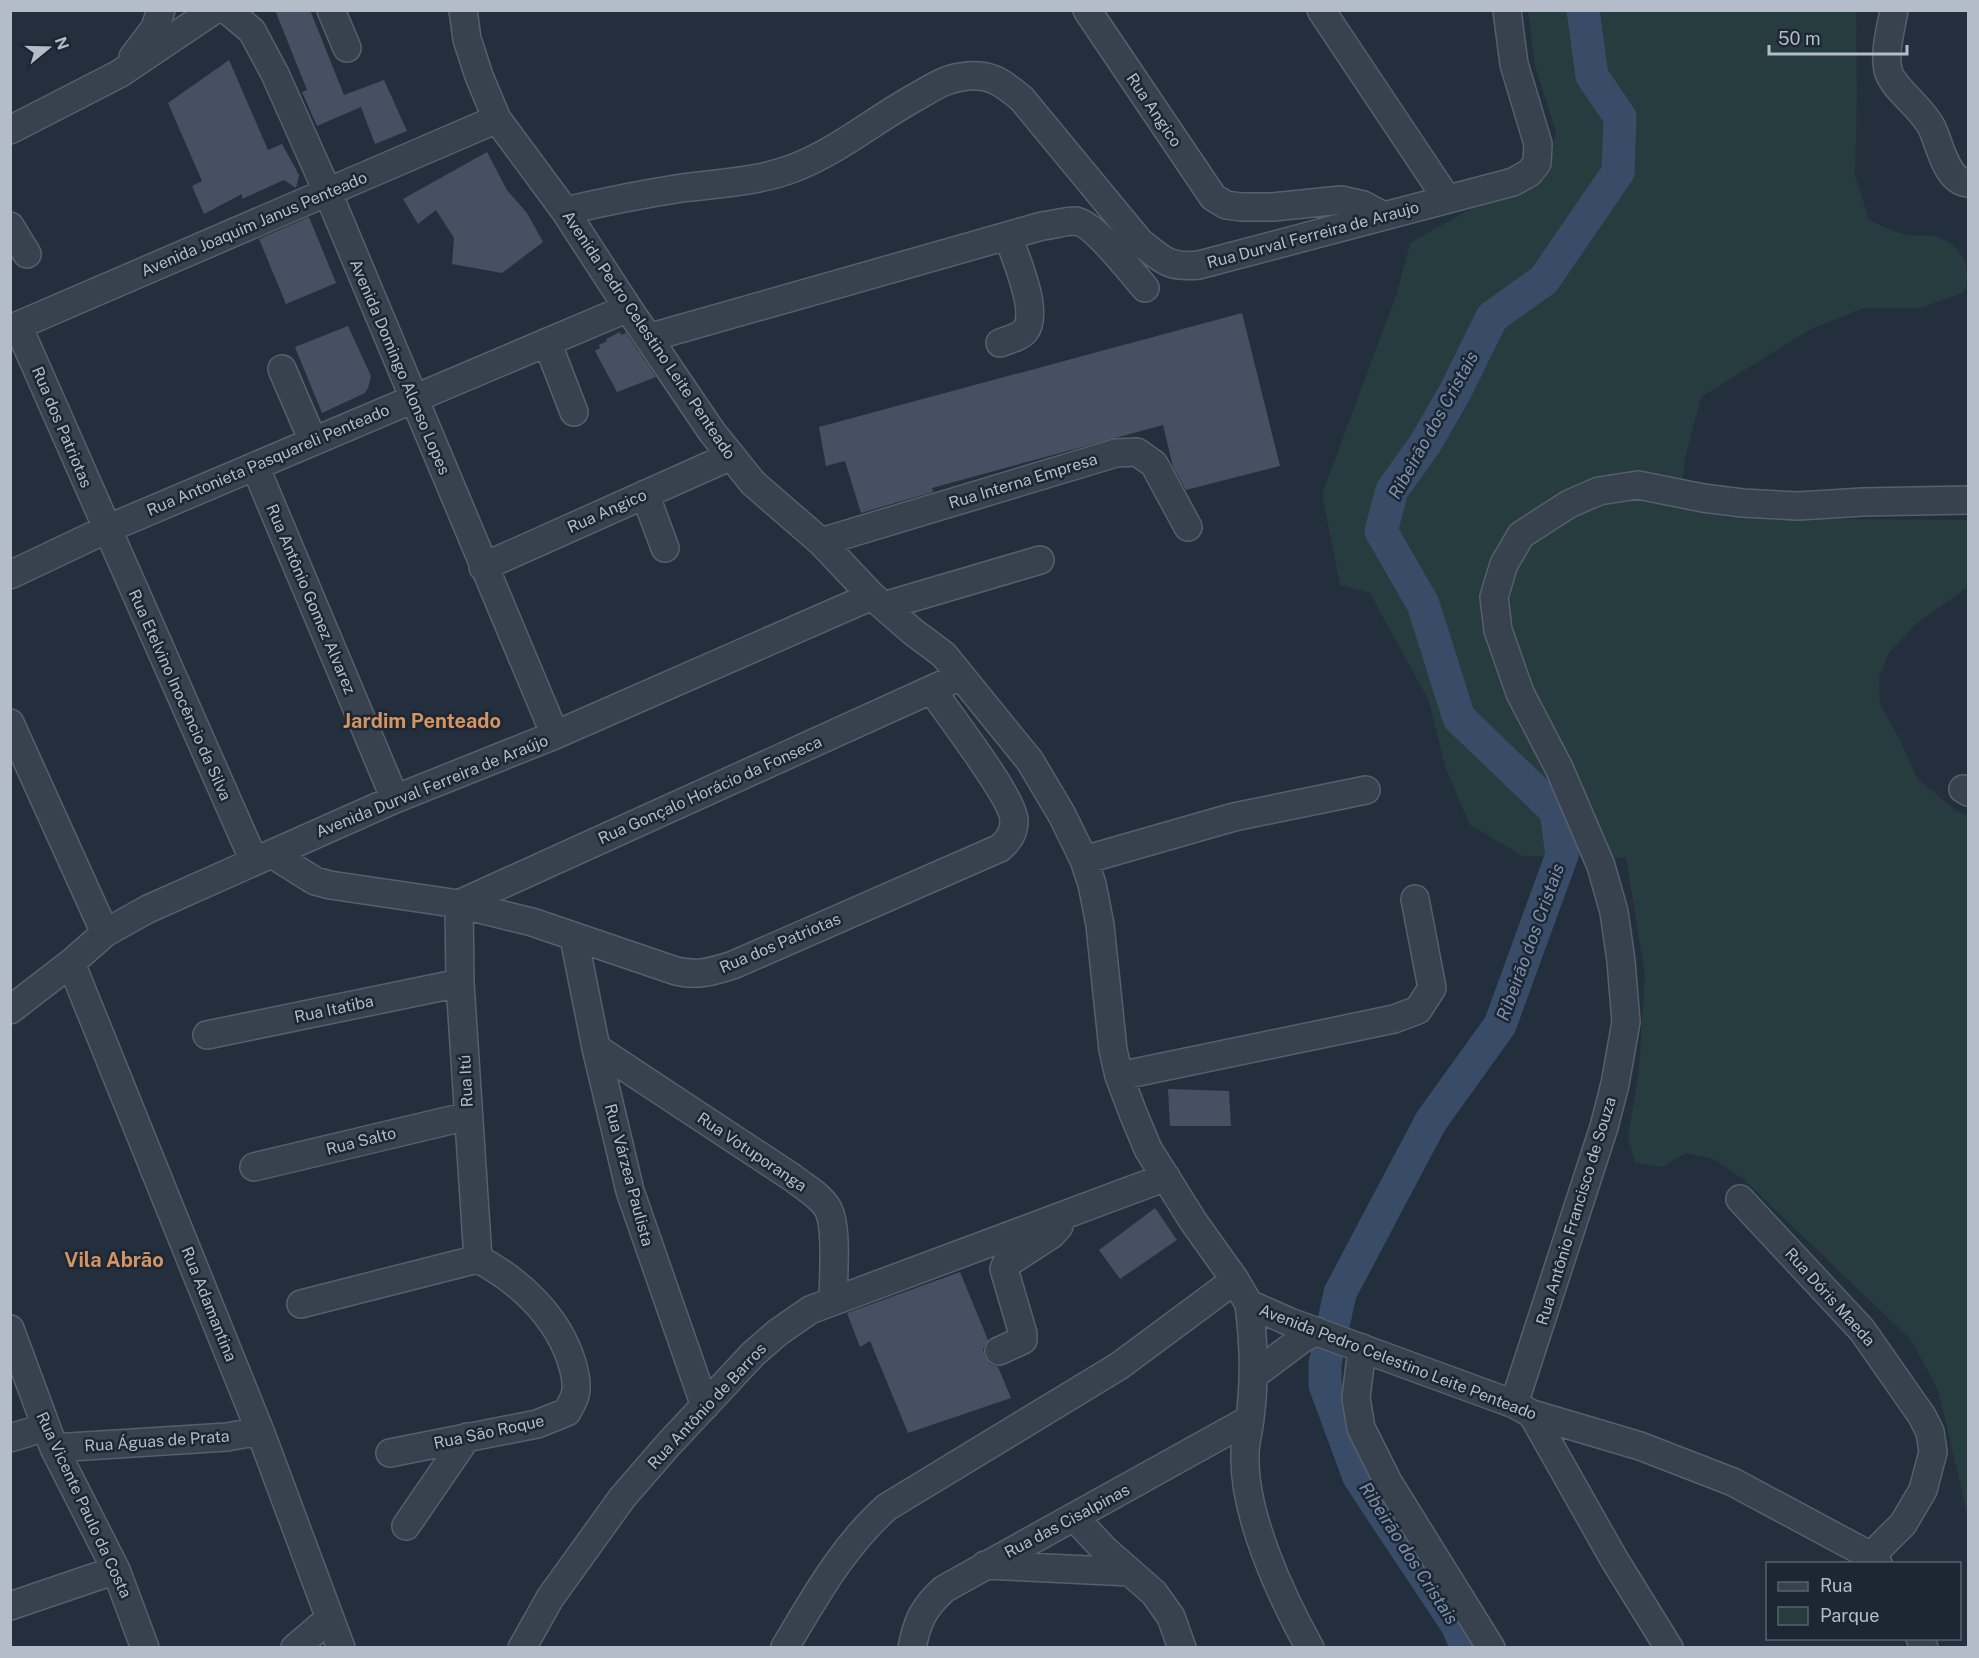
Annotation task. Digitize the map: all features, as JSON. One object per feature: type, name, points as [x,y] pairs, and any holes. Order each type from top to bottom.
[{"type":"street","points":[[119,74],[151,33],[161,10]]},
{"type":"street","points":[[10,130],[119,74],[214,10]]},
{"type":"street","name":"Avenida Domingo Alonso Lopes","points":[[227,10],[252,31],[263,50],[328,193],[555,735]]},
{"type":"street","points":[[331,10],[347,48]]},
{"type":"street","name":"Avenida Pedro Celestino Leite Penteado","points":[[463,10],[467,39],[479,76],[497,118],[565,211],[712,432],[753,483],[821,542],[878,601],[944,655],[1030,761],[1062,815],[1084,860],[1092,884],[1100,925],[1113,1050],[1119,1076],[1148,1149],[1249,1304],[1523,1409],[1640,1446],[1733,1482],[1874,1560]]},
{"type":"street","name":"Rua Angico","points":[[1087,10],[1213,197],[1226,205],[1241,207],[1273,207],[1341,200],[1363,205],[1382,215]]},
{"type":"street","points":[[1321,10],[1447,199]]},
{"type":"street","name":"Rua Durval Ferreira de Araujo","points":[[565,211],[680,189],[752,181],[791,169],[822,156],[934,87],[959,77],[980,75],[1001,82],[1022,99],[1140,242],[1163,259],[1179,267],[1199,265],[1513,182],[1529,173],[1537,163],[1538,144],[1514,64],[1507,10]]},
{"type":"street","points":[[1894,10],[1886,55],[1888,72],[1896,86],[1921,110],[1932,128],[1942,157],[1952,173],[1962,182],[1968,183]]},
{"type":"street","name":"Avenida Joaquim Janus Penteado","points":[[14,327],[497,118]]},
{"type":"street","points":[[648,338],[1042,226],[1076,221],[1090,228],[1106,243],[1145,288]]},
{"type":"street","points":[[10,225],[27,254]]},
{"type":"street","points":[[1000,343],[1024,332],[1030,321],[1029,302],[1008,236]]},
{"type":"street","name":"Rua Antonieta Pasquareli Penteado","points":[[10,575],[106,529],[628,308]]},
{"type":"street","name":"Rua dos Patriotas","points":[[14,327],[106,529]]},
{"type":"street","points":[[547,342],[574,412]]},
{"type":"street","points":[[282,369],[313,441]]},
{"type":"street","name":"Rua Interna Empresa","points":[[821,542],[1116,453],[1137,452],[1154,464],[1188,527]]},
{"type":"street","name":"Rua Angico","points":[[483,567],[731,456]]},
{"type":"street","name":"Rua Antônio Gomez Alvarez","points":[[255,466],[395,799]]},
{"type":"street","name":"Rua Antônio Francisco de Souza","points":[[1523,1409],[1604,1127],[1615,1084],[1626,1022],[1614,912],[1601,866],[1559,768],[1520,693],[1498,630],[1494,597],[1504,564],[1521,535],[1569,504],[1599,491],[1638,485],[1703,498],[1798,506],[1968,500]]},
{"type":"street","points":[[645,494],[665,548]]},
{"type":"street","name":"Rua Etelvino Inocêncio da Silva","points":[[106,529],[263,857]]},
{"type":"street","name":"Avenida Durval Ferreira de Araújo","points":[[14,997],[71,963],[105,933],[148,909],[395,799],[878,601],[1040,560]]},
{"type":"street","name":"Rua Gonçalo Horácio da Fonseca","points":[[459,904],[960,676]]},
{"type":"street","name":"Rua dos Patriotas","points":[[263,857],[315,881],[330,885],[459,904],[532,922],[676,971],[694,975],[715,971],[1000,848],[1012,837],[1014,819],[1007,798],[932,690]]},
{"type":"street","points":[[10,723],[105,933]]},
{"type":"street","points":[[1084,860],[1234,817],[1366,790]]},
{"type":"street","points":[[1119,1076],[1394,1019],[1418,1010],[1432,988],[1415,900]]},
{"type":"street","name":"Rua Itú","points":[[459,904],[460,983],[478,1258]]},
{"type":"street","name":"Rua Várzea Paulista","points":[[574,938],[596,1048],[630,1191],[705,1406]]},
{"type":"street","name":"Rua Adamantina","points":[[71,963],[260,1431],[341,1647]]},
{"type":"street","name":"Rua Itatiba","points":[[207,1035],[460,983]]},
{"type":"street","name":"Rua Votuporanga","points":[[596,1048],[793,1178],[828,1208],[833,1223],[833,1301]]},
{"type":"street","name":"Rua Salto","points":[[254,1167],[468,1116]]},
{"type":"street","name":"Rua Antônio de Barros","points":[[522,1647],[550,1598],[622,1498],[753,1354],[777,1333],[810,1310],[1166,1177]]},
{"type":"street","name":"Rua Dóris Maeda","points":[[1740,1199],[1862,1330],[1922,1416],[1930,1432],[1933,1452],[1923,1490],[1903,1524],[1874,1560]]},
{"type":"street","points":[[999,1351],[1023,1340],[1004,1269],[1006,1264],[1054,1232],[1068,1213]]},
{"type":"street","points":[[301,1304],[478,1258]]},
{"type":"street","name":"Rua São Roque","points":[[390,1453],[537,1424],[567,1412],[576,1394],[576,1375],[568,1349],[554,1323],[519,1285],[478,1258]]},
{"type":"street","points":[[785,1647],[830,1573],[869,1523],[887,1507],[1119,1366],[1235,1280]]},
{"type":"street","points":[[1249,1304],[1254,1344],[1254,1375],[1245,1453],[1246,1484],[1258,1532],[1277,1579],[1310,1647]]},
{"type":"street","name":"Rua Vicente Paulo da Costa","points":[[10,1329],[50,1437],[116,1570],[145,1647]]},
{"type":"street","points":[[1254,1375],[1302,1340],[1318,1332]]},
{"type":"street","points":[[1355,1345],[1356,1398],[1361,1428],[1388,1482],[1491,1647]]},
{"type":"street","points":[[1523,1409],[1669,1647]]},
{"type":"street","name":"Rua das Cisalpinas","points":[[912,1647],[923,1612],[930,1601],[944,1589],[1250,1419]]},
{"type":"street","name":"Rua Águas de Prata","points":[[10,1438],[196,1439],[260,1431]]},
{"type":"street","points":[[406,1526],[467,1437]]},
{"type":"street","points":[[1074,1517],[1105,1550],[1154,1593],[1170,1617],[1182,1647]]},
{"type":"street","points":[[984,1565],[1130,1572]]},
{"type":"street","points":[[10,1606],[116,1570]]},
{"type":"street","points":[[295,1647],[330,1618]]},
{"type":"green space","points":[[1528,11],[1856,11],[1855,175],[1869,220],[1904,234],[1929,235],[1943,239],[1958,250],[1966,265],[1966,284],[1963,293],[1920,308],[1864,308],[1811,329],[1701,397],[1685,459],[1680,505],[1729,518],[1968,520],[1968,587],[1916,624],[1889,653],[1879,677],[1880,704],[1917,778],[1956,811],[1968,816],[1968,1517],[1938,1390],[1911,1340],[1742,1178],[1713,1159],[1686,1153],[1662,1167],[1635,1163],[1628,1137],[1639,1070],[1645,975],[1626,858],[1523,856],[1470,825],[1446,769],[1429,701],[1370,593],[1340,585],[1322,494],[1397,293],[1410,243],[1472,208],[1545,177],[1556,132],[1535,66]]},
{"type":"building","points":[[275,10],[310,10],[344,95],[384,80],[407,131],[375,144],[361,107],[317,126],[302,92],[307,90]]},
{"type":"building","points":[[229,60],[268,150],[282,144],[299,175],[296,188],[284,180],[242,199],[242,194],[204,214],[192,186],[202,181],[168,103]]},
{"type":"building","points":[[487,152],[507,190],[527,213],[543,242],[502,273],[452,264],[454,238],[436,210],[418,224],[403,199]]},
{"type":"building","points":[[309,217],[336,283],[286,304],[259,239]]},
{"type":"building","points":[[1242,313],[1280,466],[1186,490],[1173,467],[1163,425],[932,488],[933,492],[861,513],[845,461],[826,466],[819,427]]},
{"type":"building","points":[[348,326],[371,376],[368,388],[365,393],[322,413],[295,347]]},
{"type":"building","points":[[620,332],[621,335],[626,333],[656,377],[617,392],[595,351],[600,348],[599,345],[607,341],[606,339]]},
{"type":"building","points":[[1168,1089],[1229,1091],[1231,1126],[1170,1126]]},
{"type":"building","points":[[1155,1208],[1177,1240],[1120,1279],[1099,1250]]},
{"type":"building","points":[[960,1272],[988,1340],[983,1349],[985,1357],[990,1364],[998,1367],[1011,1398],[908,1433],[870,1341],[860,1347],[847,1313]]},
{"type":"waterway","name":"Ribeirão dos Cristais","points":[[1467,1648],[1457,1625],[1359,1477],[1325,1385],[1325,1364],[1340,1293],[1431,1121],[1500,1025],[1562,855],[1556,811],[1459,718],[1423,604],[1381,531],[1392,490],[1425,444],[1455,392],[1492,317],[1544,280],[1618,172],[1620,117],[1592,76],[1583,10]]},
{"type":"district","name":"Jardim Penteado","points":[[422,721]]},
{"type":"district","name":"Vila Abrão","points":[[114,1260]]}]
